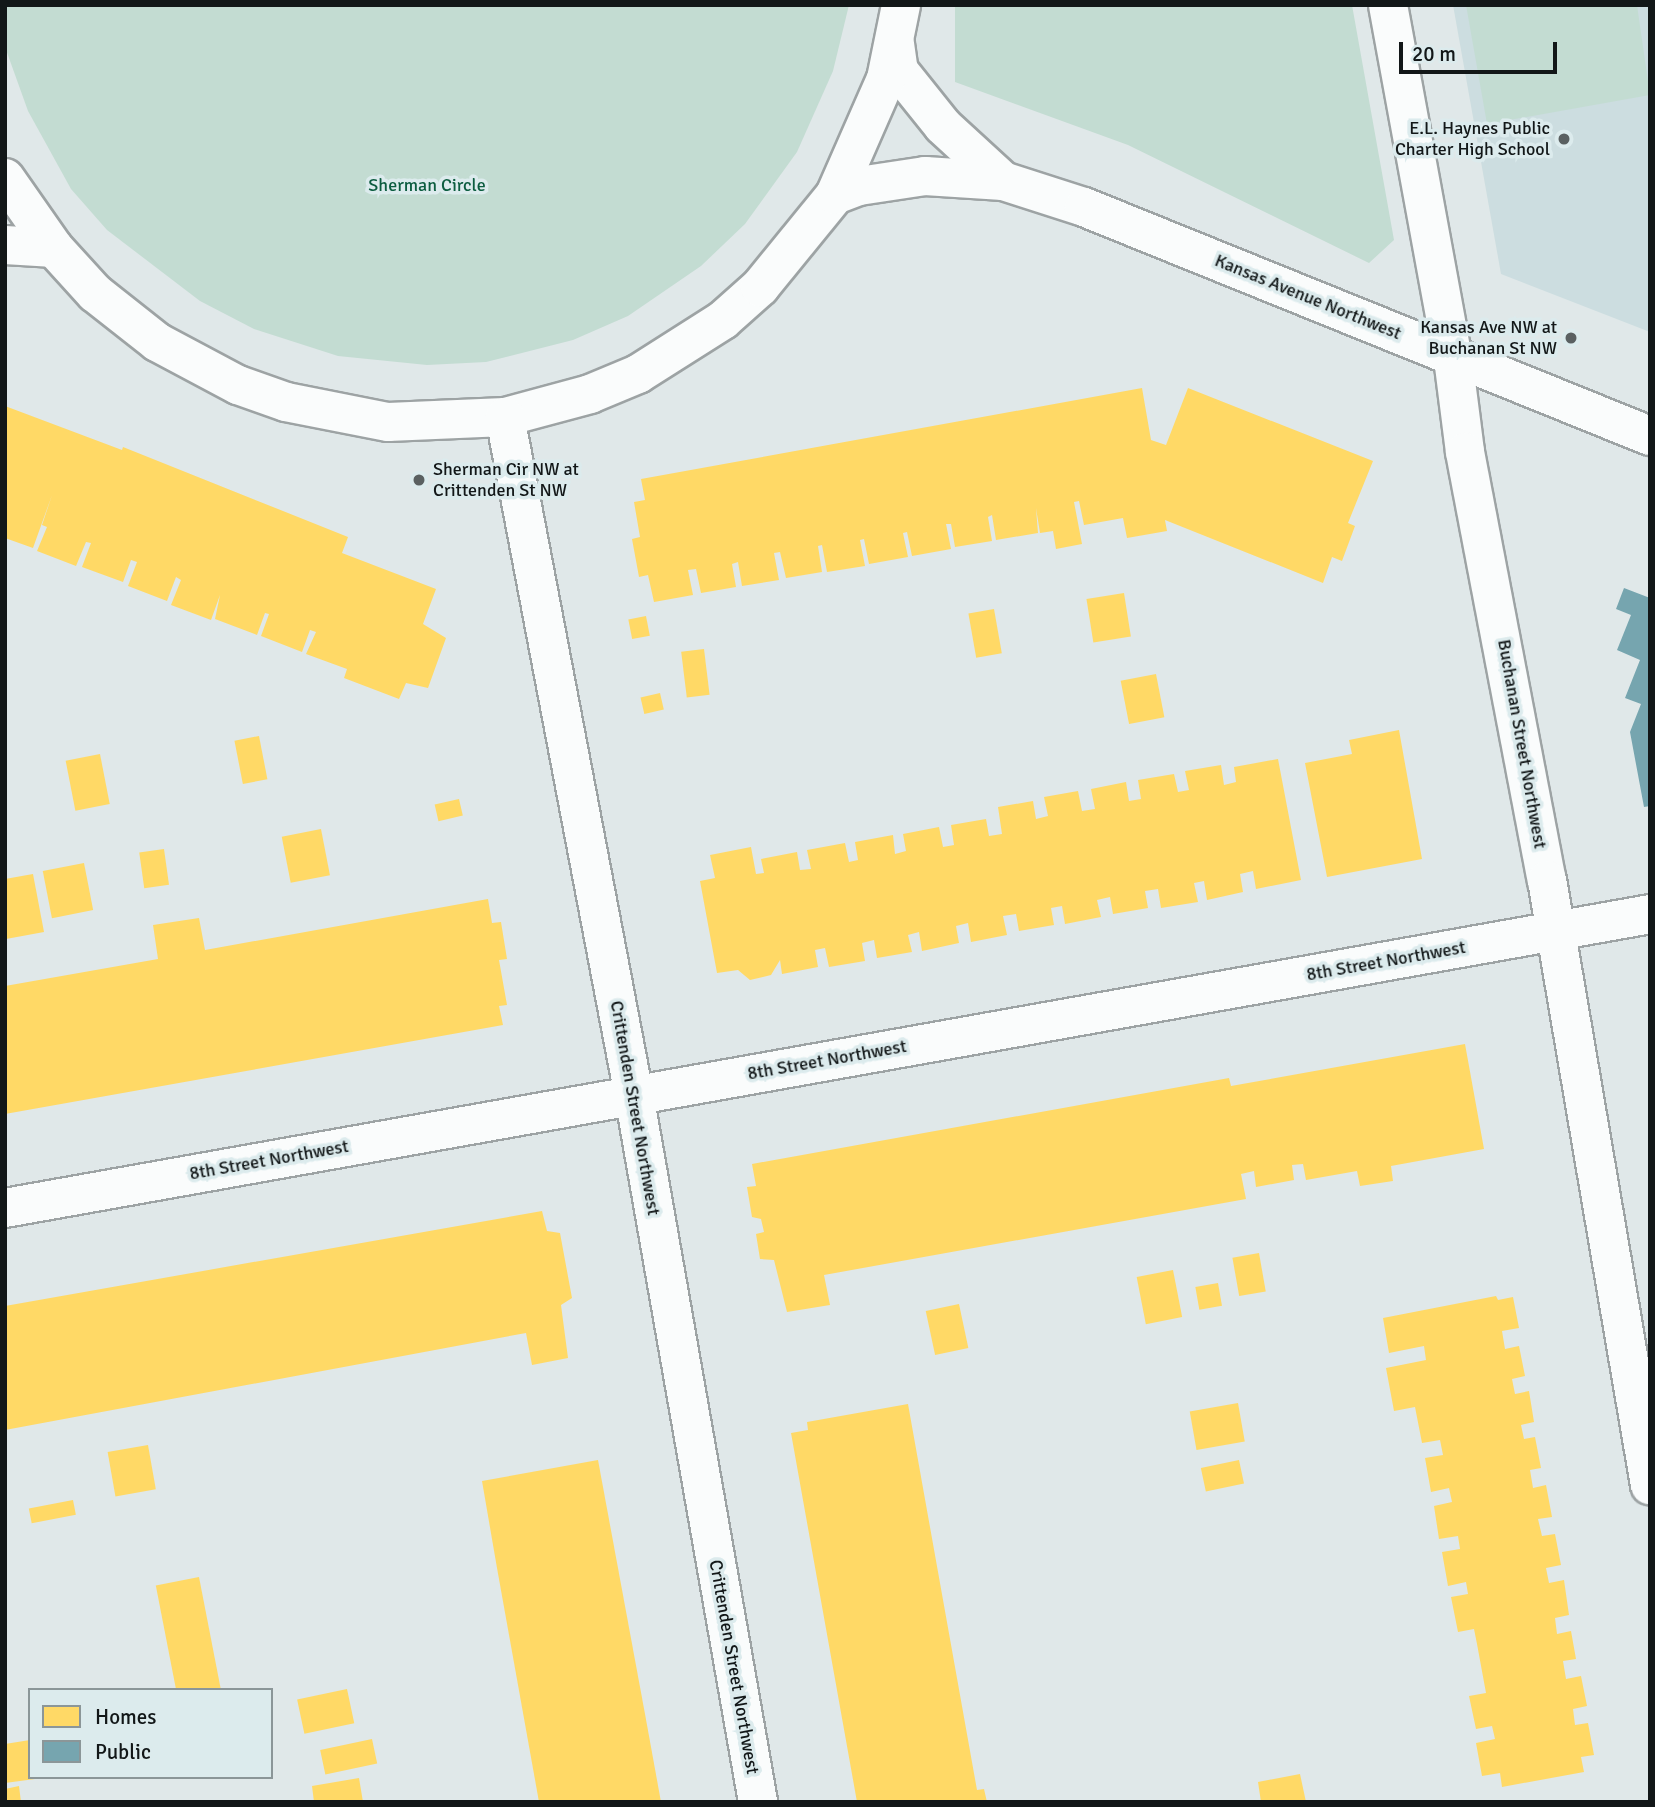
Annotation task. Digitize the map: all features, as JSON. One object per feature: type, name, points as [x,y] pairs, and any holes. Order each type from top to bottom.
[{"type":"street","points":[[5,178],[54,248],[125,319],[191,363],[238,385],[299,405],[388,422],[505,416],[590,394],[683,348],[760,287],[835,195],[886,79],[901,5]]},
{"type":"street","name":"Buchanan Street Northwest","points":[[1388,5],[1453,358],[1465,452],[1556,931],[1650,1485]]},
{"type":"street","name":"Kansas Avenue Northwest","points":[[895,44],[899,71],[943,125],[1003,181]]},
{"type":"street","name":"Kansas Avenue Northwest","points":[[835,195],[859,186],[925,176],[1003,181],[1122,222],[1650,436]]},
{"type":"street","points":[[5,245],[54,248]]},
{"type":"street","name":"Crittenden Street Northwest","points":[[505,416],[634,1096],[758,1802]]},
{"type":"street","name":"8th Street Northwest","points":[[5,1208],[1650,914]]},
{"type":"shaded area","name":"E.L. Haynes Public Charter High School","points":[[1453,5],[1650,5],[1650,332],[1501,274]]},
{"type":"green space","name":"Sherman Circle","points":[[5,5],[849,5],[833,71],[797,152],[745,224],[701,266],[628,316],[573,340],[486,362],[427,365],[338,356],[254,329],[200,301],[107,230],[71,189],[28,111],[5,47]]},
{"type":"green space","points":[[955,5],[1352,5],[1394,240],[1369,263],[1128,145],[955,82]]},
{"type":"green space","points":[[1466,5],[1637,5],[1650,95],[1487,124]]},
{"type":"building: Homes","points":[[1142,388],[1151,440],[1166,445],[1188,388],[1373,461],[1348,523],[1355,526],[1342,561],[1332,557],[1323,583],[1165,520],[1167,531],[1127,538],[1123,518],[1084,525],[1079,501],[1074,502],[1082,544],[1056,549],[1053,531],[1040,533],[1036,508],[1038,533],[996,540],[992,515],[988,517],[992,541],[955,547],[951,524],[946,524],[951,549],[912,556],[907,532],[903,533],[908,557],[869,564],[864,539],[860,540],[865,566],[827,572],[822,545],[818,546],[822,572],[786,578],[780,552],[774,553],[779,580],[742,586],[738,562],[732,564],[736,587],[701,593],[696,569],[688,570],[693,595],[654,602],[648,575],[639,577],[632,539],[640,537],[634,502],[645,500],[641,479]]},
{"type":"building: Homes","points":[[5,406],[122,450],[123,447],[348,537],[342,553],[436,589],[423,624],[446,638],[428,688],[406,683],[399,699],[344,678],[347,669],[306,654],[316,632],[310,630],[302,652],[261,636],[269,614],[265,613],[257,635],[215,619],[220,595],[211,620],[171,605],[181,580],[176,577],[167,601],[128,586],[137,562],[131,560],[123,582],[82,567],[91,543],[86,542],[76,566],[37,551],[47,527],[42,525],[52,495],[33,548],[5,538]]},
{"type":"building: Homes","points":[[1124,593],[1131,636],[1093,642],[1086,599]]},
{"type":"building: Homes","points":[[994,609],[1002,653],[976,658],[968,614]]},
{"type":"building: Homes","points":[[646,616],[650,636],[632,639],[628,619]]},
{"type":"building: Homes","points":[[704,649],[710,695],[687,697],[681,652]]},
{"type":"building: Homes","points":[[1156,674],[1164,717],[1129,724],[1121,681]]},
{"type":"building: Homes","points":[[660,693],[664,710],[644,714],[641,697]]},
{"type":"building: Homes","points":[[1399,730],[1422,859],[1327,877],[1305,763],[1352,754],[1349,740]]},
{"type":"building: Homes","points":[[259,736],[267,779],[243,784],[234,741]]},
{"type":"building: Homes","points":[[100,754],[110,804],[75,811],[66,761]]},
{"type":"building: Homes","points":[[1278,759],[1301,880],[1256,889],[1253,871],[1240,874],[1243,892],[1207,900],[1204,881],[1194,883],[1198,902],[1161,908],[1158,889],[1145,891],[1148,908],[1113,914],[1110,897],[1097,900],[1101,917],[1065,924],[1062,906],[1051,908],[1054,925],[1019,931],[1016,914],[1003,916],[1007,935],[971,942],[968,923],[956,926],[959,943],[922,951],[919,932],[908,935],[912,952],[877,958],[874,940],[862,943],[865,961],[829,967],[825,948],[815,950],[818,967],[782,974],[780,960],[771,975],[750,980],[738,970],[717,973],[700,881],[715,878],[710,855],[751,847],[756,874],[764,873],[761,859],[797,852],[800,870],[811,869],[807,850],[845,843],[849,862],[858,860],[855,842],[893,835],[895,854],[906,851],[903,834],[939,827],[943,847],[954,845],[951,825],[986,819],[989,836],[1002,834],[998,807],[1033,801],[1036,819],[1048,816],[1044,797],[1078,791],[1082,811],[1095,809],[1091,789],[1126,782],[1129,801],[1141,799],[1138,780],[1174,774],[1178,792],[1189,790],[1185,771],[1221,765],[1224,785],[1236,782],[1234,767]]},
{"type":"building: Homes","points":[[459,799],[463,816],[438,821],[435,805]]},
{"type":"building: Homes","points":[[321,829],[330,875],[291,883],[282,837]]},
{"type":"building: Homes","points":[[164,849],[169,885],[144,888],[139,852]]},
{"type":"building: Homes","points":[[84,863],[93,910],[52,918],[43,871]]},
{"type":"building: Homes","points":[[33,874],[44,932],[6,939],[5,879]]},
{"type":"building: Homes","points":[[488,899],[492,923],[501,922],[507,959],[499,960],[507,1005],[499,1006],[503,1025],[5,1114],[5,986],[158,959],[153,925],[199,918],[205,950]]},
{"type":"building: Homes","points":[[1465,1044],[1484,1149],[1391,1166],[1393,1181],[1360,1186],[1357,1171],[1306,1180],[1303,1164],[1292,1165],[1294,1180],[1256,1187],[1254,1171],[1241,1174],[1246,1199],[824,1275],[830,1305],[787,1312],[774,1260],[760,1259],[756,1234],[764,1232],[761,1219],[752,1217],[747,1187],[756,1186],[752,1164],[1229,1078],[1231,1086]]},
{"type":"building: Homes","points":[[542,1211],[547,1231],[560,1233],[572,1298],[561,1305],[568,1358],[532,1365],[526,1333],[5,1430],[5,1306]]},
{"type":"building: Homes","points":[[1259,1253],[1266,1291],[1239,1296],[1232,1258]]},
{"type":"building: Homes","points":[[1173,1270],[1182,1317],[1146,1324],[1137,1277]]},
{"type":"building: Homes","points":[[1218,1283],[1222,1306],[1199,1310],[1195,1287]]},
{"type":"building: Homes","points":[[1496,1296],[1498,1300],[1513,1297],[1519,1328],[1502,1331],[1505,1349],[1519,1346],[1525,1376],[1512,1379],[1515,1394],[1529,1391],[1534,1422],[1521,1425],[1524,1439],[1535,1437],[1541,1468],[1530,1470],[1533,1488],[1546,1485],[1552,1517],[1538,1519],[1542,1536],[1555,1534],[1561,1565],[1546,1568],[1549,1583],[1564,1580],[1569,1615],[1555,1618],[1557,1634],[1571,1631],[1576,1659],[1563,1661],[1566,1679],[1581,1676],[1587,1706],[1573,1709],[1575,1725],[1588,1723],[1594,1755],[1581,1757],[1584,1772],[1502,1787],[1500,1773],[1482,1776],[1476,1743],[1495,1739],[1492,1726],[1476,1729],[1469,1696],[1486,1693],[1477,1644],[1474,1629],[1458,1632],[1451,1597],[1468,1594],[1466,1582],[1448,1586],[1442,1552],[1460,1549],[1458,1536],[1439,1539],[1434,1506],[1452,1502],[1449,1488],[1431,1492],[1425,1458],[1443,1455],[1440,1440],[1422,1443],[1415,1407],[1394,1411],[1386,1368],[1426,1360],[1424,1346],[1389,1353],[1383,1318]]},
{"type":"building: Homes","points":[[959,1304],[968,1348],[935,1355],[926,1311]]},
{"type":"building: Homes","points":[[1238,1403],[1245,1441],[1197,1450],[1190,1412]]},
{"type":"building: Homes","points":[[908,1404],[977,1790],[984,1789],[987,1802],[857,1802],[791,1433],[808,1430],[807,1422]]},
{"type":"building: Homes","points":[[148,1445],[156,1489],[115,1496],[108,1452]]},
{"type":"building: Homes","points":[[598,1460],[661,1802],[539,1802],[482,1481]]},
{"type":"building: Homes","points":[[1239,1460],[1244,1483],[1206,1492],[1201,1468]]},
{"type":"building: Homes","points":[[73,1500],[76,1515],[32,1523],[29,1509]]},
{"type":"building: Homes","points":[[199,1577],[221,1688],[176,1688],[156,1585]]},
{"type":"building: Homes","points":[[347,1689],[354,1723],[304,1734],[297,1700]]},
{"type":"building: Homes","points":[[372,1739],[377,1763],[325,1774],[320,1750]]},
{"type":"building: Homes","points":[[28,1740],[28,1779],[35,1779],[5,1783],[5,1744]]},
{"type":"building: Homes","points":[[1300,1774],[1306,1802],[1261,1802],[1258,1782]]},
{"type":"building: Homes","points":[[359,1778],[363,1802],[314,1802],[312,1786]]},
{"type":"building: Homes","points":[[19,1786],[21,1802],[5,1802],[5,1789]]},
{"type":"building: Public","points":[[1624,588],[1650,598],[1650,806],[1644,807],[1630,732],[1641,704],[1625,698],[1640,660],[1617,650],[1631,615],[1616,609]]},
{"type":"place","name":"E.L. Haynes Public Charter High School","points":[[1564,139]]},
{"type":"place","name":"Kansas Ave NW at Buchanan St NW","points":[[1571,338]]},
{"type":"place","name":"Sherman Cir NW at Crittenden St NW","points":[[419,480]]}]
